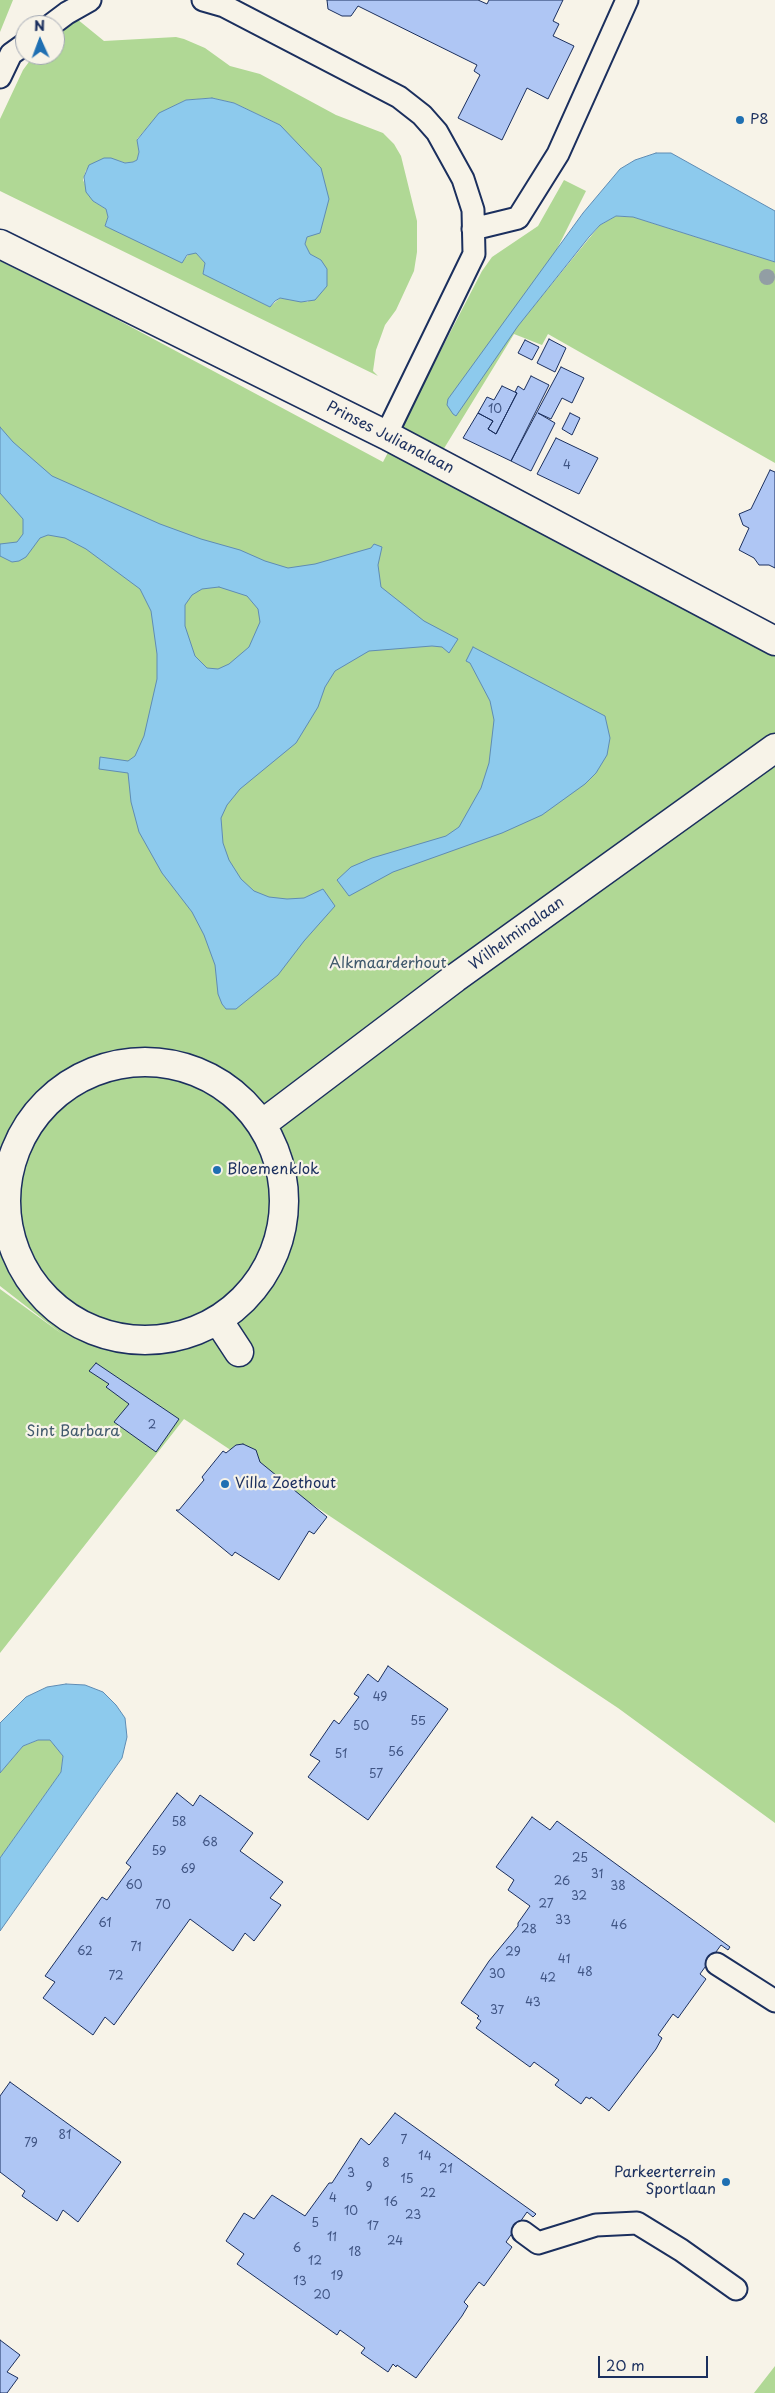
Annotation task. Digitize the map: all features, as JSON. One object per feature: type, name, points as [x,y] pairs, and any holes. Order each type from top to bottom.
[{"type":"street","name":"Prinses Julianalaan","points":[[0,244],[386,436],[775,641]]},
{"type":"street","name":"Wilhelminalaan","points":[[262,1124],[456,978],[775,748]]},
{"type":"street","points":[[139,1062],[170,1064],[197,1072],[214,1081],[244,1102],[262,1124],[281,1168],[284,1198],[282,1226],[274,1254],[260,1280],[241,1302],[218,1320],[198,1330],[176,1336],[153,1340],[130,1339],[86,1327],[66,1316],[48,1301],[33,1284],[21,1264],[12,1242],[7,1219],[6,1194],[9,1171],[17,1148],[37,1114],[53,1097],[78,1079],[108,1067],[139,1062]]},
{"type":"street","points":[[218,1320],[239,1352]]},
{"type":"lane","points":[[64,15],[90,0]]},
{"type":"lane","points":[[203,0],[224,6],[399,97],[422,115],[437,132],[463,179],[473,210],[474,254],[386,436]]},
{"type":"lane","points":[[473,229],[518,218],[558,154],[627,0]]},
{"type":"lane","points":[[0,77],[15,54]]},
{"type":"lane","points":[[717,1964],[775,2000]]},
{"type":"lane","points":[[523,2232],[538,2243],[596,2225],[637,2223],[681,2250],[736,2289]]},
{"type":"green space","points":[[0,0],[13,0],[0,32]]},
{"type":"green space","points":[[77,19],[104,41],[176,37],[184,39],[205,48],[230,66],[260,74],[336,115],[383,133],[394,144],[401,156],[417,221],[417,252],[414,271],[396,310],[385,325],[376,350],[373,371],[378,376],[0,191],[0,119],[27,65],[65,65],[65,27]],"holes":[[[212,98],[234,103],[280,125],[314,233],[307,237],[305,244],[310,255],[321,260],[308,302],[280,298],[270,307],[203,273],[205,263],[196,253],[190,253],[183,261],[105,226],[108,217],[106,209],[93,201],[83,180],[86,170],[117,160],[125,163],[137,160],[139,152],[137,139],[160,113],[186,100]]]},
{"type":"green space","name":"Alkmaarderhout","points":[[564,180],[586,191],[520,323],[600,225],[616,216],[633,217],[775,262],[775,463],[548,334],[542,345],[514,334],[429,473],[775,642],[775,1823],[618,1708],[184,1419],[0,1653],[0,1289],[62,1334],[0,1286],[0,261],[105,313],[383,462],[482,271],[492,257],[538,226]]},
{"type":"green space","points":[[38,1740],[50,1740],[57,1747],[63,1756],[61,1772],[0,1858],[0,1773],[23,1746]]},
{"type":"green space","points":[[775,2366],[775,2393],[754,2393]]},
{"type":"water","points":[[212,98],[234,103],[280,125],[321,168],[329,199],[320,233],[307,237],[305,244],[310,254],[321,260],[327,269],[327,286],[315,300],[301,302],[280,298],[270,307],[203,274],[205,263],[196,253],[187,255],[182,263],[105,226],[108,217],[106,209],[93,201],[86,192],[84,177],[89,165],[104,158],[111,158],[125,163],[137,160],[139,152],[137,140],[159,113],[186,100]]},
{"type":"water","points":[[656,153],[671,153],[775,211],[775,262],[633,217],[616,216],[600,225],[589,237],[518,326],[456,416],[453,414],[447,405],[448,399],[583,213],[620,169],[635,160]]},
{"type":"water","points":[[0,427],[13,442],[52,476],[160,524],[201,539],[240,550],[265,561],[288,568],[315,564],[371,548],[374,544],[382,547],[378,565],[381,587],[424,621],[458,639],[449,653],[442,647],[432,646],[369,651],[335,671],[325,687],[318,707],[296,743],[240,789],[227,805],[221,818],[223,843],[229,860],[241,879],[254,891],[269,897],[304,898],[323,889],[335,906],[304,941],[278,975],[236,1009],[226,1009],[222,1004],[218,994],[215,965],[204,935],[192,912],[162,873],[139,832],[131,802],[128,773],[99,769],[100,757],[128,761],[135,756],[144,736],[157,679],[157,654],[151,611],[140,589],[86,549],[65,538],[48,535],[40,538],[26,557],[19,561],[12,562],[0,556],[0,544],[17,542],[23,534],[23,519],[0,493]],"holes":[[[219,587],[247,596],[258,609],[260,622],[249,647],[229,664],[218,669],[207,668],[195,656],[185,626],[185,605],[192,595],[202,589]]]},
{"type":"water","points":[[473,647],[605,716],[610,738],[607,755],[596,773],[585,784],[542,815],[502,833],[393,872],[349,896],[337,880],[351,867],[372,858],[446,836],[459,827],[481,788],[489,763],[494,720],[490,701],[470,663],[466,661]]},
{"type":"water","points":[[66,1684],[85,1685],[103,1692],[116,1705],[125,1718],[127,1737],[122,1758],[0,1931],[0,1858],[61,1772],[63,1756],[50,1740],[38,1740],[23,1746],[0,1773],[0,1723],[26,1697],[47,1687]]},
{"type":"building","points":[[327,0],[478,0],[487,4],[489,0],[563,0],[553,21],[559,24],[553,36],[574,46],[548,99],[527,88],[502,140],[458,118],[480,75],[474,71],[477,65],[358,6],[351,16],[342,16],[328,9]]},
{"type":"building","points":[[549,339],[566,348],[555,372],[537,363]]},
{"type":"building","points":[[525,340],[539,347],[532,360],[518,353]]},
{"type":"building","points":[[561,367],[584,378],[572,403],[562,398],[551,419],[538,413],[555,423],[531,471],[511,461]]},
{"type":"building","points":[[531,376],[549,385],[511,461],[463,438],[478,413],[493,421],[488,429],[496,434],[517,393],[515,392],[518,386],[524,390]]},
{"type":"building","points":[[502,386],[517,393],[496,434],[488,429],[493,421],[478,413],[487,397],[494,400]]},
{"type":"building","points":[[570,413],[580,418],[572,435],[562,429]]},
{"type":"building","points":[[556,438],[598,458],[579,494],[537,474]]},
{"type":"building","points":[[770,470],[775,472],[775,568],[769,565],[759,565],[754,558],[739,550],[749,528],[743,525],[739,514],[751,509]]},
{"type":"building","points":[[96,1363],[179,1419],[156,1452],[114,1422],[129,1404],[106,1387],[109,1384],[89,1371]]},
{"type":"building","points":[[243,1444],[256,1450],[260,1462],[327,1517],[314,1534],[309,1531],[279,1580],[235,1552],[232,1556],[176,1510],[179,1510],[204,1480],[202,1477],[223,1451],[226,1453],[236,1445]]},
{"type":"building","points":[[388,1666],[448,1709],[368,1820],[308,1777],[320,1761],[310,1755],[334,1720],[339,1724],[359,1697],[354,1694],[368,1674],[378,1682]]},
{"type":"building","points":[[177,1793],[193,1806],[200,1795],[253,1833],[240,1851],[283,1882],[270,1898],[281,1905],[254,1941],[245,1933],[233,1951],[190,1919],[114,2025],[105,2017],[93,2035],[43,1998],[55,1982],[45,1976],[102,1897],[107,1900],[131,1867],[126,1863]]},
{"type":"building","points":[[532,1817],[550,1830],[557,1821],[730,1947],[728,1950],[721,1945],[700,1974],[706,1979],[678,2018],[673,2014],[658,2035],[662,2038],[656,2049],[609,2111],[591,2097],[590,2099],[586,2097],[581,2104],[555,2085],[559,2080],[534,2062],[530,2067],[476,2028],[481,2021],[477,2018],[479,2016],[461,2003],[489,1961],[518,1926],[518,1923],[530,1906],[508,1890],[514,1880],[496,1867]]},
{"type":"building","points":[[10,2082],[121,2162],[78,2222],[63,2210],[57,2221],[22,2196],[25,2191],[0,2172],[0,2096]]},
{"type":"building","points":[[395,2113],[536,2214],[533,2217],[527,2212],[506,2242],[512,2247],[484,2286],[479,2282],[464,2302],[468,2306],[462,2316],[416,2378],[393,2364],[388,2372],[361,2353],[365,2348],[340,2330],[337,2335],[237,2264],[244,2254],[226,2241],[244,2213],[254,2219],[272,2195],[305,2216],[329,2183],[332,2183],[361,2138],[369,2145]]},
{"type":"building","points":[[0,2340],[20,2355],[7,2372],[18,2378],[7,2393],[0,2393]]},
{"type":"place","name":"P8","points":[[740,120]]},
{"type":"place","name":"Bloemenklok","points":[[217,1170]]},
{"type":"place","name":"Villa Zoethout","points":[[225,1484]]},
{"type":"place","name":"Parkeerterrein Sportlaan","points":[[726,2182]]},
{"type":"park label","name":"Sint Barbara","points":[[73,1432]]}]
